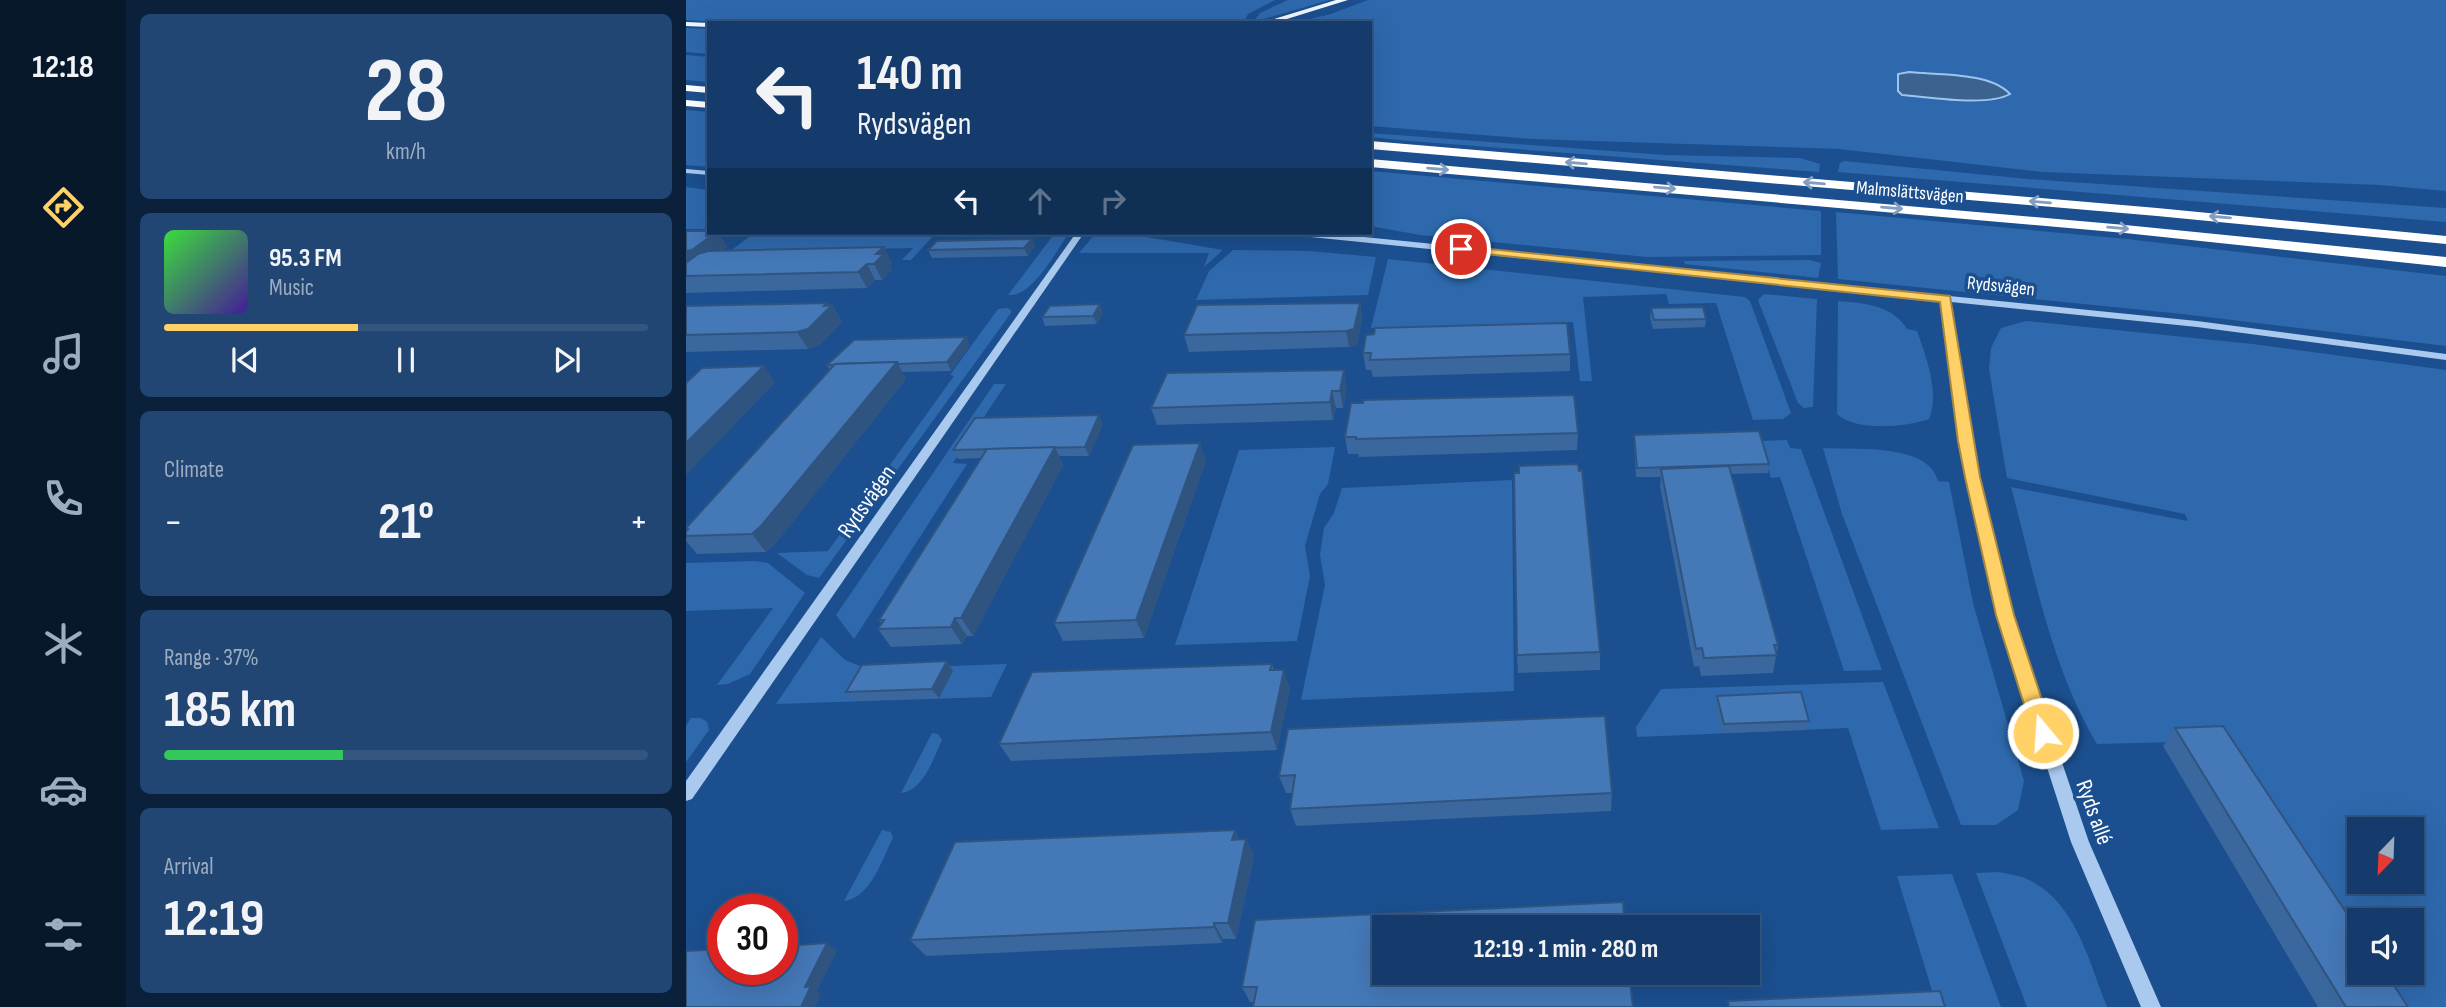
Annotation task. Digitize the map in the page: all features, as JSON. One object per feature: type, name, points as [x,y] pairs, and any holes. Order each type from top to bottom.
[{"type":"highway","points":[[686,88],[707,90]]},
{"type":"highway","points":[[686,103],[707,105]]},
{"type":"highway","name":"Malmslättsvägen","points":[[1372,145],[2283,223],[2446,240]]},
{"type":"highway","name":"Malmslättsvägen","points":[[1372,163],[2342,250],[2446,264]]},
{"type":"highway","points":[[2283,223],[2446,232]]},
{"type":"main road","points":[[1272,21],[1344,0]]},
{"type":"main road","points":[[686,24],[707,25]]},
{"type":"street","points":[[686,171],[707,173]]},
{"type":"street","name":"Rydsvägen","points":[[686,794],[1079,235]]},
{"type":"street","name":"Rydsvägen","points":[[1320,235],[2197,324],[2446,357]]},
{"type":"street","name":"Ryds allé","points":[[1946,299],[1965,441],[2005,615],[2080,842],[2151,1007]]},
{"type":"shaded area","points":[[686,0],[1275,0],[1248,14],[1245,21],[686,20]]},
{"type":"shaded area","points":[[1288,0],[1330,0],[1254,21],[1260,13]]},
{"type":"shaded area","points":[[1368,0],[2446,0],[2446,191],[2379,185],[2042,172],[1839,149],[1532,139],[1372,126],[1372,21],[1301,21],[1331,14]]},
{"type":"shaded area","points":[[686,28],[707,29],[707,54],[686,52]]},
{"type":"shaded area","points":[[686,55],[707,57],[707,82],[686,80]]},
{"type":"shaded area","points":[[1909,72],[1977,78],[2001,87],[2010,94],[1973,101],[1902,95],[1898,91],[1898,74]]},
{"type":"shaded area","points":[[686,110],[707,112],[707,167],[686,165]]},
{"type":"shaded area","points":[[1372,133],[1665,155],[1800,158],[1820,164],[1819,172],[1372,137]]},
{"type":"shaded area","points":[[1844,161],[2028,179],[2446,208],[2446,222],[1838,172],[1840,163]]},
{"type":"shaded area","points":[[1372,171],[1821,211],[1821,255],[1647,257],[1420,235],[1372,226]]},
{"type":"shaded area","points":[[686,187],[707,190],[707,229],[686,229]]},
{"type":"shaded area","points":[[1836,212],[2127,239],[2446,276],[2446,346],[2182,314],[1838,279]]},
{"type":"shaded area","points":[[751,235],[934,235],[911,260],[902,260],[913,248],[729,252]]},
{"type":"shaded area","points":[[1053,235],[1068,235],[1034,281],[1017,294],[1008,295]]},
{"type":"shaded area","points":[[1094,235],[1135,235],[1223,250],[1204,267],[1209,253],[1079,253]]},
{"type":"shaded area","points":[[1233,250],[1309,251],[1376,257],[1368,295],[1196,300],[1209,271]]},
{"type":"shaded area","points":[[1388,259],[1745,297],[1750,301],[1791,413],[1783,419],[1753,420],[1716,303],[1669,304],[1666,294],[1583,297],[1592,381],[1580,381],[1573,322],[1371,328]]},
{"type":"shaded area","points":[[1810,260],[1821,263],[1818,278],[1685,264],[1684,261]]},
{"type":"shaded area","points":[[1764,294],[1817,299],[1813,407],[1804,408],[1798,403],[1758,300]]},
{"type":"shaded area","points":[[1838,301],[1867,304],[1886,310],[1907,329],[1917,331],[1928,363],[1932,387],[1929,419],[1895,426],[1868,426],[1845,420],[1837,414]]},
{"type":"shaded area","points":[[1007,308],[1011,313],[819,578],[807,575],[777,553],[828,551],[954,376],[950,375],[998,309]]},
{"type":"shaded area","points":[[2026,321],[2253,344],[2446,370],[2446,1007],[2384,1007],[2370,985],[2424,985],[2424,908],[2347,908],[2347,949],[2214,741],[2097,744],[2067,683],[2056,652],[2011,487],[2188,521],[2185,514],[2007,478],[1989,369],[1991,348],[2001,328]]},
{"type":"shaded area","points":[[994,384],[1006,384],[953,463],[967,464],[854,639],[836,615]]},
{"type":"shaded area","points":[[1787,440],[1790,448],[1801,449],[1882,670],[1844,671],[1780,477],[1771,478],[1760,441]]},
{"type":"shaded area","points":[[1335,447],[1328,484],[1320,494],[1305,546],[1310,576],[1297,641],[1175,645],[1239,450]]},
{"type":"shaded area","points":[[1823,448],[1871,449],[1906,454],[1921,460],[1932,469],[1938,481],[1949,482],[1973,603],[2024,781],[2018,810],[1996,825],[1961,825],[1842,514]]},
{"type":"shaded area","points":[[1512,480],[1514,691],[1301,700],[1325,585],[1320,555],[1324,528],[1334,513],[1342,488]]},
{"type":"shaded area","points":[[686,563],[768,563],[805,593],[750,674],[728,684],[717,685],[773,608],[686,611]]},
{"type":"shaded area","points":[[821,637],[845,660],[868,669],[1007,664],[991,697],[776,704]]},
{"type":"shaded area","points":[[1883,682],[1939,828],[1881,830],[1848,728],[1637,737],[1636,727],[1661,689]]},
{"type":"shaded area","points":[[691,718],[701,718],[707,722],[709,730],[686,762],[686,726]]},
{"type":"shaded area","points":[[932,733],[938,734],[942,740],[931,764],[916,786],[901,793]]},
{"type":"shaded area","points":[[882,830],[891,832],[893,838],[874,876],[862,893],[844,901]]},
{"type":"shaded area","points":[[1998,872],[2025,878],[2057,901],[2078,933],[2107,1007],[2027,1007],[1976,873]]},
{"type":"shaded area","points":[[1952,874],[2001,1007],[1937,1007],[1897,876]]},
{"type":"building","points":[[686,231],[707,231],[707,235],[712,235],[692,250],[686,251]]},
{"type":"building","points":[[1032,239],[1024,248],[928,250],[937,241]]},
{"type":"building","points":[[884,247],[876,254],[884,254],[874,264],[867,264],[858,272],[686,276],[686,263],[698,254],[708,251]]},
{"type":"building","points":[[827,303],[824,306],[832,305],[808,329],[797,332],[686,335],[686,306]]},
{"type":"building","points":[[1360,303],[1354,329],[1346,331],[1184,335],[1197,305]]},
{"type":"building","points":[[1100,304],[1093,316],[1042,317],[1050,306]]},
{"type":"building","points":[[1703,307],[1706,319],[1654,320],[1651,308]]},
{"type":"building","points":[[1567,323],[1570,354],[1370,360],[1371,353],[1363,353],[1366,335],[1374,334],[1375,328]]},
{"type":"building","points":[[966,337],[947,362],[827,365],[854,340]]},
{"type":"building","points":[[897,362],[752,534],[686,536],[686,528],[835,364]]},
{"type":"building","points":[[764,366],[686,444],[686,383],[702,368]]},
{"type":"building","points":[[1344,370],[1340,391],[1332,391],[1330,402],[1151,408],[1167,373]]},
{"type":"building","points":[[1574,395],[1578,433],[1356,439],[1345,437],[1351,403],[1363,403],[1363,400]]},
{"type":"building","points":[[1099,415],[1085,447],[953,450],[975,418]]},
{"type":"building","points":[[1759,431],[1769,464],[1637,468],[1634,435]]},
{"type":"building","points":[[1200,443],[1136,620],[1054,623],[1133,445]]},
{"type":"building","points":[[1055,447],[961,618],[955,618],[951,627],[878,629],[884,620],[879,620],[987,449]]},
{"type":"building","points":[[1578,464],[1579,471],[1582,470],[1600,652],[1517,655],[1514,473],[1519,473],[1519,466]]},
{"type":"building","points":[[1729,466],[1778,645],[1774,645],[1777,655],[1704,658],[1702,648],[1696,649],[1661,469]]},
{"type":"building","points":[[947,661],[932,689],[846,692],[862,665]]},
{"type":"building","points":[[1272,664],[1270,670],[1284,670],[1271,732],[999,744],[1032,672]]},
{"type":"building","points":[[1801,692],[1809,721],[1724,724],[1717,696]]},
{"type":"building","points":[[1605,716],[1612,793],[1290,809],[1295,775],[1279,776],[1288,729]]},
{"type":"building","points":[[2223,726],[2347,914],[2347,985],[2394,985],[2408,1007],[2346,1007],[2175,728]]},
{"type":"building","points":[[1235,830],[1232,840],[1246,839],[1228,923],[1214,923],[1214,927],[910,940],[955,842]]},
{"type":"building","points":[[1623,902],[1624,915],[1372,915],[1372,985],[1630,985],[1633,1007],[1253,1007],[1257,987],[1242,987],[1255,920]]},
{"type":"building","points":[[827,943],[805,987],[811,986],[801,1007],[686,1007],[686,951],[707,950],[707,985],[798,985],[798,945]]},
{"type":"building","points":[[1940,991],[1945,1007],[1729,1007],[1728,1001]]},
{"type":"route","points":[[1461,249],[1946,299],[1965,441],[1973,477],[2005,615],[2043,733]]}]
